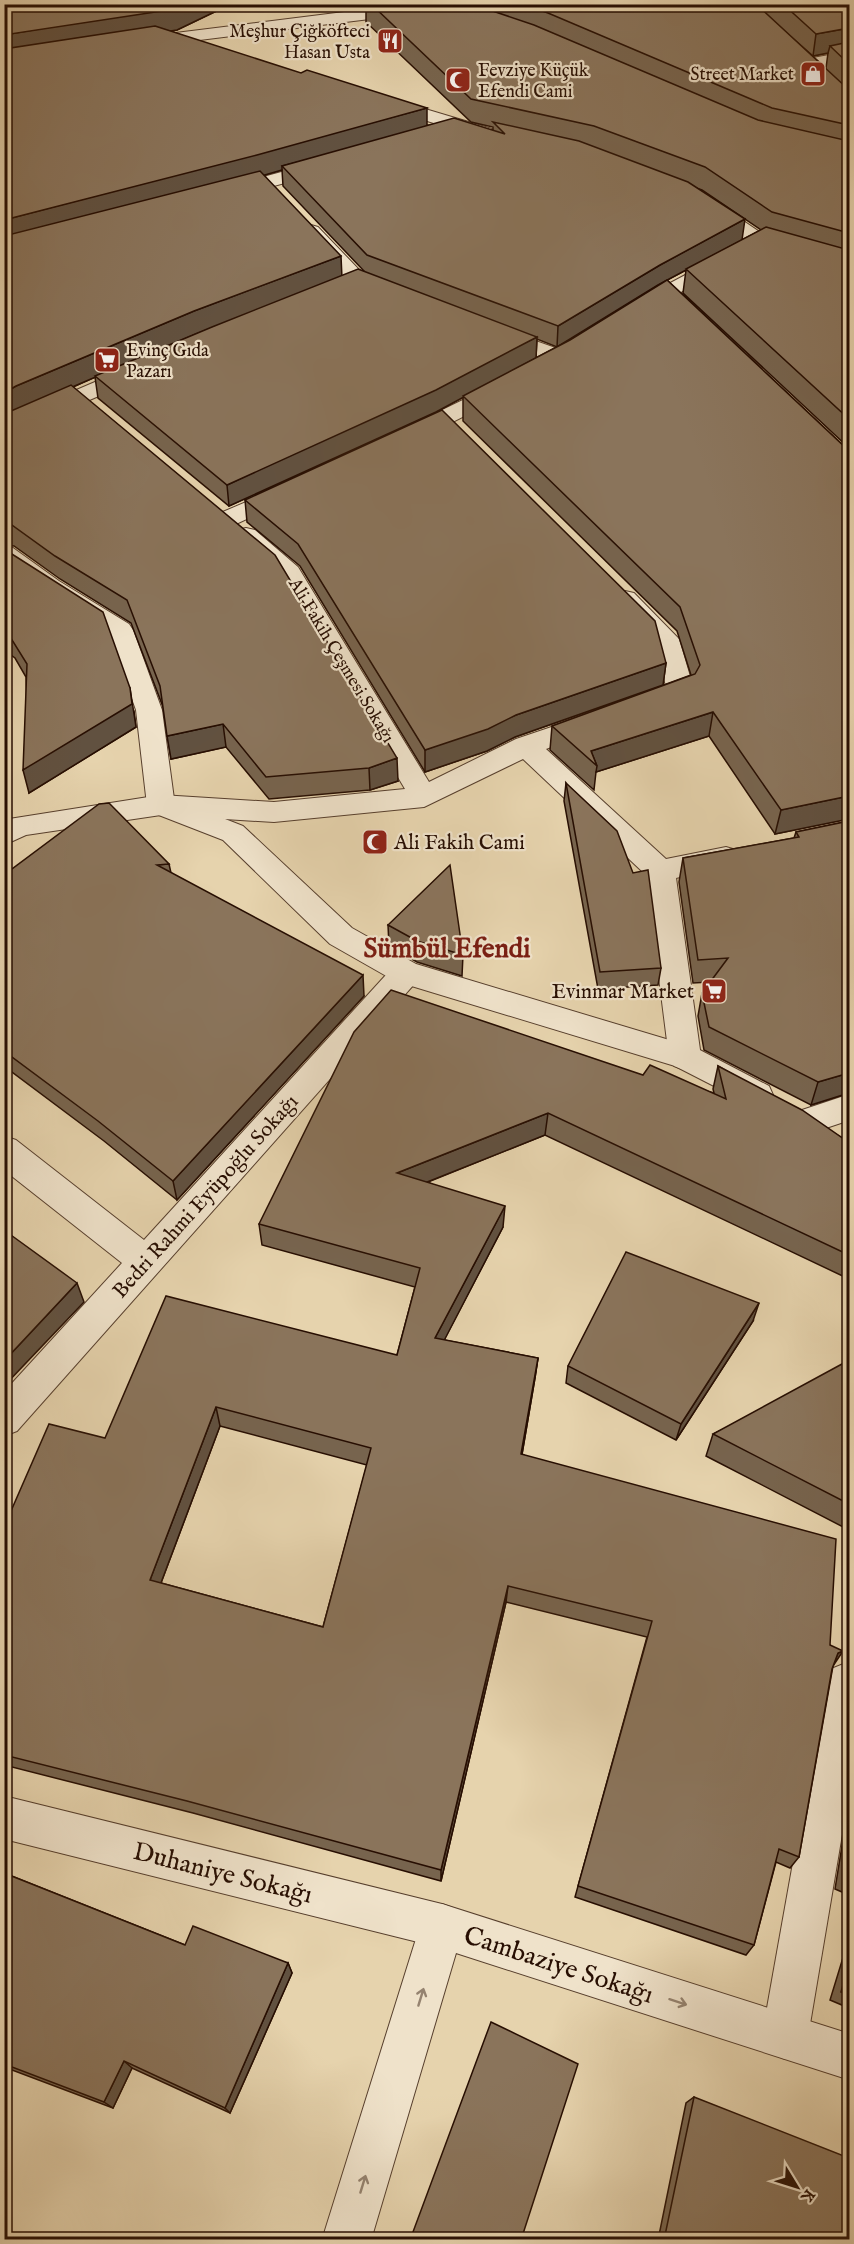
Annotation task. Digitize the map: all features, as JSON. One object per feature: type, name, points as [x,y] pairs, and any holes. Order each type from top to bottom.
[{"type":"street","points":[[128,43],[378,13],[405,4]]},
{"type":"street","points":[[173,38],[223,51]]},
{"type":"street","points":[[791,49],[825,80]]},
{"type":"street","points":[[808,64],[849,56]]},
{"type":"street","points":[[364,95],[462,128],[506,138]]},
{"type":"street","points":[[428,137],[462,128]]},
{"type":"street","points":[[209,198],[347,160]]},
{"type":"street","points":[[266,183],[281,199]]},
{"type":"street","points":[[694,196],[760,241],[849,267]]},
{"type":"street","points":[[297,216],[359,281],[404,298]]},
{"type":"street","points":[[617,321],[666,291],[760,241]]},
{"type":"street","points":[[337,290],[359,281]]},
{"type":"street","points":[[666,291],[683,307]]},
{"type":"street","points":[[470,323],[559,357]]},
{"type":"street","points":[[538,368],[579,345]]},
{"type":"street","points":[[4,430],[30,416],[89,404],[153,364]]},
{"type":"street","points":[[390,444],[453,427],[518,379]]},
{"type":"street","name":"Ali Fakih Çeşmesi Sokağı","points":[[303,484],[218,511],[289,572],[424,798]]},
{"type":"street","points":[[4,553],[50,586],[120,630],[149,710],[161,806]]},
{"type":"street","points":[[4,836],[19,826],[161,806],[274,812],[424,798],[526,746],[681,690],[666,639],[609,582]]},
{"type":"street","points":[[526,746],[660,871],[685,1058]]},
{"type":"street","points":[[161,806],[234,833],[341,936],[406,973],[685,1058],[802,1119],[849,1107]]},
{"type":"street","points":[[660,871],[749,852]]},
{"type":"street","name":"Bedri Rahmi Eyüpoğlu Sokağı","points":[[4,1419],[406,973]]},
{"type":"street","points":[[4,1150],[146,1262]]},
{"type":"street","points":[[785,2036],[846,1684]]},
{"type":"street","name":"Duhaniye Sokağı","points":[[4,1817],[442,1926]]},
{"type":"street","name":"Cambaziye Sokağı","points":[[346,2240],[442,1926],[849,2057]]},
{"type":"building","points":[[4,4],[185,4],[175,9],[4,35]]},
{"type":"building","points":[[371,4],[472,4],[534,25],[758,120],[849,141],[849,233],[772,212],[705,167],[594,126],[471,99]]},
{"type":"building","points":[[522,4],[756,4],[849,89],[849,125],[772,108]]},
{"type":"building","points":[[783,4],[849,4],[849,28],[816,34]]},
{"type":"building","points":[[155,26],[301,73],[307,70],[427,108],[257,155],[4,220],[4,49]]},
{"type":"building","points":[[849,42],[849,64],[830,46]]},
{"type":"building","points":[[454,118],[505,134],[493,122],[579,141],[688,182],[745,219],[660,265],[558,326],[367,255],[282,166]]},
{"type":"building","points":[[260,171],[341,256],[194,311],[4,393],[4,236]]},
{"type":"building","points":[[766,227],[849,250],[849,327],[847,328],[849,330],[849,419],[686,269]]},
{"type":"building","points":[[358,269],[537,337],[436,390],[227,485],[95,376],[212,327]]},
{"type":"building","points":[[667,280],[849,449],[849,796],[781,810],[713,712],[591,751],[597,766],[552,726],[695,674],[700,665],[680,607],[463,396],[570,340]]},
{"type":"building","points":[[71,385],[275,555],[397,758],[369,768],[266,777],[223,724],[167,736],[160,686],[127,600],[55,556],[9,523],[4,522],[4,414]]},
{"type":"building","points":[[442,410],[655,621],[666,663],[516,715],[488,729],[425,750],[298,544],[245,500]]},
{"type":"building","points":[[4,549],[103,612],[130,688],[132,704],[23,770],[27,664],[9,635],[4,631]]},
{"type":"building","points":[[566,783],[617,831],[633,873],[648,870],[661,968],[600,972]]},
{"type":"building","points":[[109,803],[169,864],[157,865],[363,975],[173,1181],[98,1121],[4,1051],[4,875],[99,804]]},
{"type":"building","points":[[849,821],[849,1073],[818,1082],[709,1027],[702,993],[728,958],[698,960],[683,858],[799,837],[796,832]]},
{"type":"building","points":[[450,865],[463,955],[417,941],[388,925]]},
{"type":"building","points":[[391,990],[643,1075],[650,1065],[726,1099],[718,1066],[802,1110],[844,1139],[849,1140],[849,1255],[548,1113],[397,1173],[505,1206],[435,1338],[538,1358],[521,1454],[836,1539],[830,1645],[843,1651],[838,1653],[832,1669],[799,1857],[779,1849],[754,1945],[578,1886],[652,1621],[508,1586],[441,1870],[187,1801],[4,1755],[4,1527],[49,1424],[105,1438],[166,1296],[397,1355],[420,1268],[259,1224],[354,1032]],"holes":[[[216,1407],[371,1448],[323,1627],[150,1580]]]},
{"type":"building","points":[[4,1230],[77,1283],[4,1361]]},
{"type":"building","points":[[626,1252],[759,1303],[681,1424],[568,1366]]},
{"type":"building","points":[[842,1364],[849,1369],[849,1504],[713,1434]]},
{"type":"building","points":[[849,1854],[849,1879],[846,1878]]},
{"type":"building","points":[[4,1873],[185,1945],[193,1926],[288,1963],[225,2108],[124,2061],[104,2102],[4,2064]]},
{"type":"building","points":[[849,1963],[849,1995],[841,1992]]},
{"type":"building","points":[[491,2022],[578,2064],[521,2240],[410,2240]]},
{"type":"building","points":[[694,2097],[849,2158],[849,2240],[664,2240]]},
{"type":"place","name":"Meşhur Çiğköfteci Hasan Usta","points":[[390,41]]},
{"type":"place","name":"Street Market","points":[[813,74]]},
{"type":"place","name":"Fevziye Küçük Efendi Cami","points":[[458,80]]},
{"type":"place","name":"Evinç Gıda Pazarı","points":[[107,360]]},
{"type":"place","name":"Ali Fakih Cami","points":[[375,842]]},
{"type":"place","name":"Evinmar Market","points":[[714,991]]},
{"type":"district","name":"Sümbül Efendi","points":[[447,948]]}]
